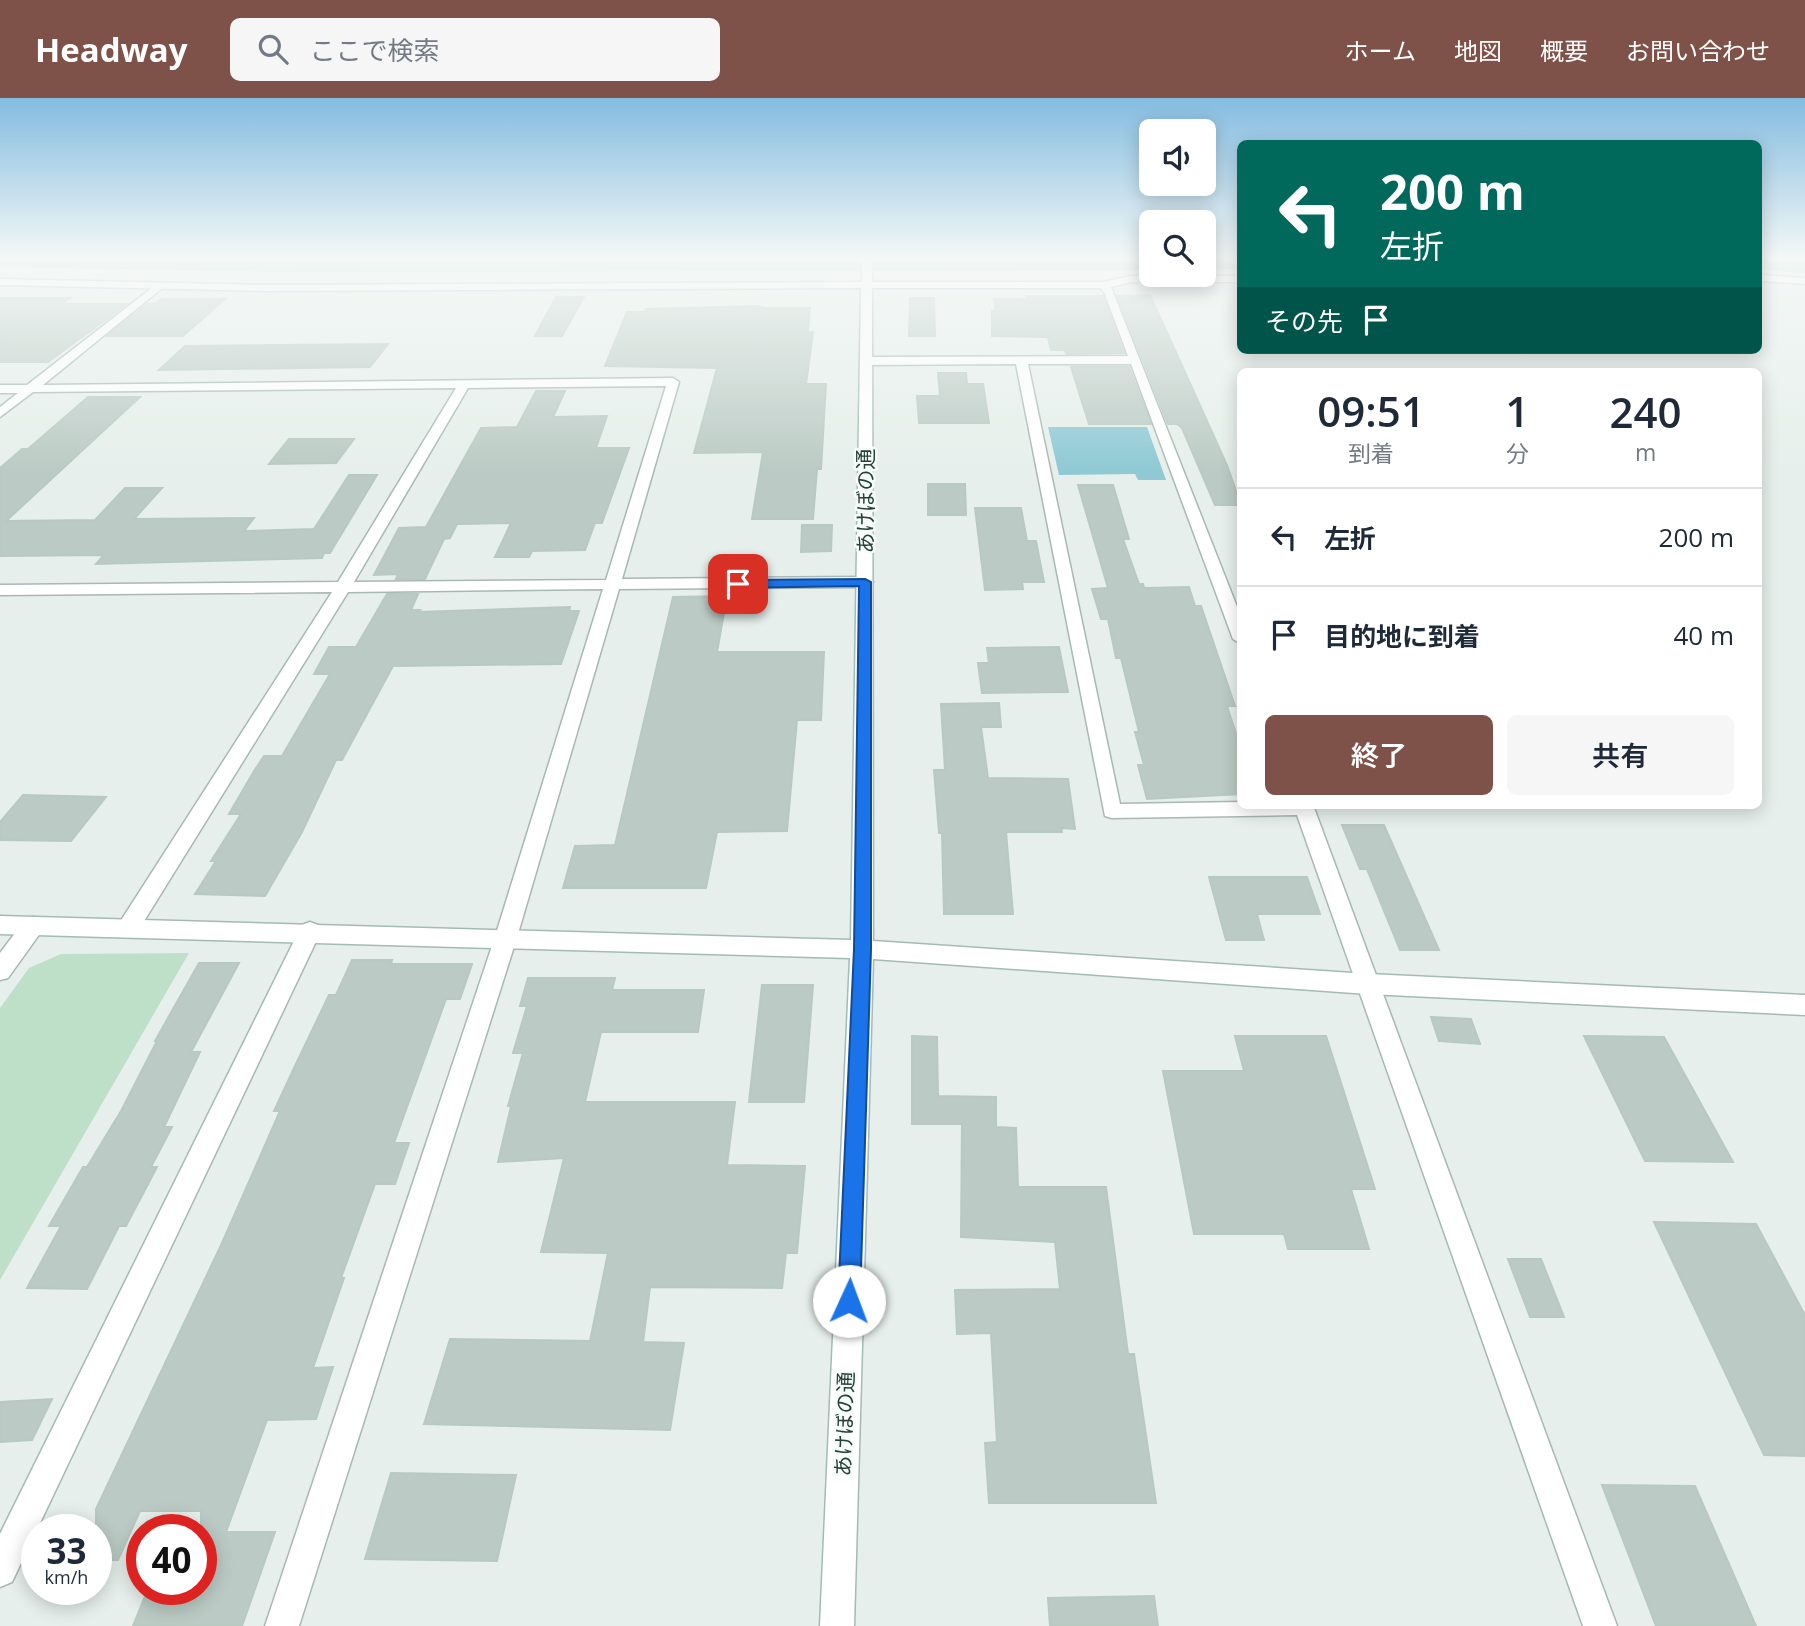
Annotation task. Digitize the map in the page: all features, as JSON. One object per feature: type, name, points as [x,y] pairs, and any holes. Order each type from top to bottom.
[{"type":"street","points":[[0,413],[105,328]]},
{"type":"street","name":"あけぼの通","points":[[837,1626],[862,949],[866,328]]},
{"type":"street","points":[[1123,328],[1237,628]]},
{"type":"street","points":[[1021,360],[1112,811],[1237,808]]},
{"type":"street","points":[[866,361],[1135,360]]},
{"type":"street","points":[[0,389],[673,382],[506,937],[282,1626]]},
{"type":"street","points":[[128,928],[342,588],[464,384]]},
{"type":"street","points":[[0,590],[865,582]]},
{"type":"street","points":[[1305,809],[1600,1626]]},
{"type":"street","points":[[0,925],[310,931],[862,949],[1368,984],[1805,1005]]},
{"type":"street","points":[[0,971],[33,926]]},
{"type":"street","points":[[0,1570],[310,931]]},
{"type":"green space","points":[[189,953],[0,1280],[0,1008],[29,968],[61,954]]},
{"type":"water","points":[[1048,427],[1147,427],[1166,480],[1138,480],[1135,474],[1059,475]]},
{"type":"building","points":[[0,328],[94,328],[48,362],[0,362]]},
{"type":"building","points":[[117,328],[192,328],[183,336],[107,336]]},
{"type":"building","points":[[539,328],[566,328],[562,336],[535,336]]},
{"type":"building","points":[[620,328],[808,328],[808,332],[813,332],[806,384],[826,384],[821,469],[817,469],[813,519],[752,519],[763,452],[694,453],[717,368],[605,366]]},
{"type":"building","points":[[909,328],[935,328],[935,336],[909,336]]},
{"type":"building","points":[[992,328],[1115,328],[1124,353],[1067,354],[1064,350],[1051,350],[1048,337],[992,336]]},
{"type":"building","points":[[1130,328],[1165,328],[1227,465],[1237,494],[1237,505],[1215,505],[1182,428],[1177,424],[1168,424]]},
{"type":"building","points":[[388,344],[370,367],[159,370],[185,346]]},
{"type":"building","points":[[1071,367],[1129,367],[1151,424],[1089,424]]},
{"type":"building","points":[[938,373],[966,373],[967,384],[983,384],[989,423],[919,423],[917,396],[940,396]]},
{"type":"building","points":[[536,391],[565,391],[553,417],[607,416],[596,448],[629,448],[602,523],[595,523],[585,550],[532,551],[529,557],[495,557],[511,523],[457,524],[450,538],[444,539],[425,579],[396,579],[398,574],[374,575],[399,528],[426,527],[481,428],[517,427]]},
{"type":"building","points":[[88,397],[140,397],[6,521],[95,520],[125,488],[162,488],[134,519],[254,518],[244,531],[314,529],[349,475],[377,475],[330,553],[324,553],[322,558],[96,564],[104,555],[0,556],[0,468],[22,449],[28,449]]},
{"type":"building","points":[[289,439],[354,439],[336,463],[269,464]]},
{"type":"building","points":[[928,484],[965,484],[966,515],[928,515]]},
{"type":"building","points":[[1078,485],[1113,485],[1129,539],[1123,539],[1139,584],[1143,584],[1144,588],[1189,587],[1195,606],[1201,606],[1235,706],[1227,706],[1237,737],[1237,794],[1147,799],[1138,765],[1144,765],[1135,732],[1139,732],[1121,658],[1116,658],[1108,619],[1101,619],[1092,589],[1108,588]]},
{"type":"building","points":[[975,508],[1021,508],[1027,541],[1036,541],[1044,582],[1022,582],[1023,589],[985,590]]},
{"type":"building","points":[[802,525],[832,525],[831,551],[801,552]]},
{"type":"building","points":[[387,594],[418,594],[411,610],[420,610],[418,612],[570,607],[569,611],[579,611],[561,664],[393,666],[342,760],[336,760],[302,832],[265,896],[195,894],[216,861],[211,861],[241,814],[229,814],[254,771],[264,756],[282,756],[330,674],[314,674],[329,647],[356,647]]},
{"type":"building","points":[[727,596],[717,652],[824,652],[821,720],[797,720],[787,831],[717,832],[706,888],[563,888],[575,846],[615,845],[673,597]]},
{"type":"building","points":[[1059,647],[1068,692],[982,693],[978,663],[989,663],[987,648]]},
{"type":"building","points":[[999,703],[1001,727],[981,727],[988,778],[1068,779],[1075,829],[1061,828],[1062,832],[1006,832],[1013,914],[944,914],[942,833],[939,833],[934,770],[945,770],[941,704]]},
{"type":"building","points":[[23,795],[106,797],[71,841],[0,840],[0,822]]},
{"type":"building","points":[[1342,825],[1384,825],[1439,950],[1400,950],[1367,869],[1360,869]]},
{"type":"building","points":[[1209,877],[1307,877],[1320,914],[1257,914],[1264,940],[1226,940]]},
{"type":"building","points":[[352,960],[392,960],[391,964],[472,964],[460,999],[446,999],[394,1143],[409,1143],[395,1184],[375,1184],[341,1278],[344,1278],[313,1368],[333,1367],[316,1419],[267,1420],[226,1532],[275,1532],[242,1626],[133,1626],[142,1605],[217,1605],[217,1514],[201,1514],[201,1511],[140,1511],[139,1514],[126,1514],[126,1542],[118,1560],[112,1560],[112,1514],[96,1514],[96,1509],[222,1243],[280,1111],[274,1111],[329,995],[336,995]]},
{"type":"building","points":[[199,963],[239,963],[191,1052],[200,1052],[164,1127],[172,1127],[151,1167],[157,1167],[126,1226],[119,1226],[87,1289],[27,1288],[61,1226],[49,1226],[83,1167],[87,1167],[121,1111],[155,1041]]},
{"type":"building","points":[[528,978],[615,978],[612,990],[704,990],[698,1032],[601,1032],[585,1102],[735,1102],[727,1165],[805,1166],[797,1253],[786,1253],[782,1288],[650,1287],[643,1342],[684,1343],[670,1430],[424,1424],[450,1339],[590,1341],[608,1253],[541,1252],[564,1158],[498,1162],[511,1106],[508,1106],[523,1053],[513,1053],[527,1006],[520,1006]]},
{"type":"building","points":[[762,985],[813,985],[804,1102],[749,1102]]},
{"type":"building","points":[[1431,1017],[1471,1019],[1480,1044],[1439,1041]]},
{"type":"building","points":[[912,1036],[937,1037],[938,1096],[996,1097],[996,1127],[1016,1128],[1018,1187],[1106,1187],[1128,1354],[1134,1354],[1156,1503],[989,1503],[985,1443],[997,1442],[991,1333],[957,1334],[955,1290],[1060,1289],[1055,1242],[961,1237],[962,1124],[912,1124]]},
{"type":"building","points":[[1235,1036],[1326,1036],[1375,1189],[1351,1189],[1369,1249],[1288,1249],[1284,1234],[1194,1234],[1163,1071],[1244,1071]]},
{"type":"building","points":[[1584,1036],[1664,1037],[1733,1162],[1645,1161]]},
{"type":"building","points":[[1654,1222],[1756,1224],[1805,1315],[1805,1456],[1764,1455]]},
{"type":"building","points":[[1508,1259],[1541,1259],[1564,1317],[1530,1317]]},
{"type":"building","points":[[52,1399],[32,1440],[0,1442],[0,1402]]},
{"type":"building","points":[[391,1473],[516,1475],[497,1561],[365,1559]]},
{"type":"building","points":[[1602,1485],[1695,1486],[1756,1626],[1656,1626]]},
{"type":"building","points":[[1154,1596],[1158,1626],[1050,1626],[1048,1598]]},
{"type":"route","points":[[738,584],[865,582],[862,949],[849,1301]]}]
